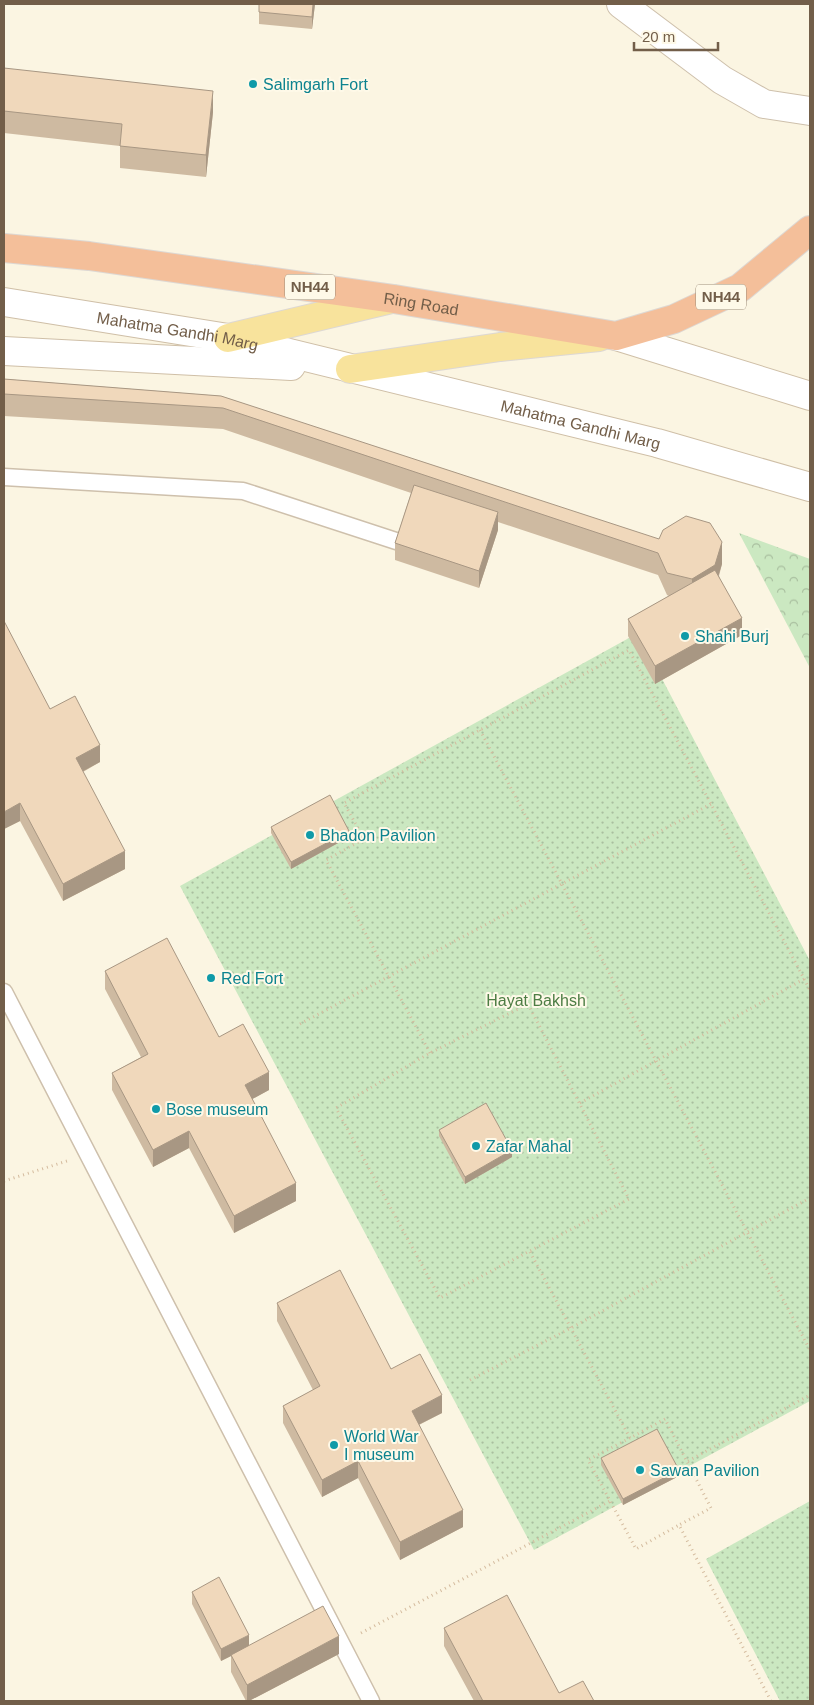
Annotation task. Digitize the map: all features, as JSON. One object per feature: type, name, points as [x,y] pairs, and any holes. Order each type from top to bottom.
[{"type":"highway","name":"Ring Road","points":[[4,248],[89,256],[394,299],[616,336],[674,319],[740,288],[810,230]]},
{"type":"main road","points":[[621,4],[722,80],[764,104],[810,111]]},
{"type":"main road","points":[[228,338],[394,299]]},
{"type":"main road","name":"Mahatma Gandhi Marg","points":[[4,302],[228,338],[657,443],[810,487]]},
{"type":"main road","points":[[350,368],[500,347],[616,336],[810,396]]},
{"type":"main road","name":"Mahatma Gandhi Marg","points":[[4,350],[350,368]]},
{"type":"lane","points":[[4,477],[243,491],[396,541]]},
{"type":"lane","points":[[4,992],[86,1154],[371,1701]]},
{"type":"path","points":[[430,1053],[326,860],[364,839],[344,803],[629,650],[810,990]]},
{"type":"path","points":[[480,730],[658,1060],[810,1350]]},
{"type":"path","points":[[300,1024],[711,804]]},
{"type":"path","points":[[580,1103],[804,979]]},
{"type":"path","points":[[528,1004],[629,1199],[440,1298],[336,1108],[430,1053],[528,1004]]},
{"type":"path","points":[[4,1181],[86,1154]]},
{"type":"path","points":[[470,1380],[571,1328],[746,1230],[810,1198]]},
{"type":"path","points":[[530,1252],[630,1438]]},
{"type":"path","points":[[688,1461],[810,1394]]},
{"type":"path","points":[[665,1420],[688,1461],[711,1508],[636,1549],[588,1460],[665,1420]]},
{"type":"path","points":[[341,1644],[610,1501]]},
{"type":"path","points":[[679,1525],[771,1701]]},
{"type":"green space","points":[[739,533],[810,559],[810,668]]},
{"type":"green space","name":"Hayat Bakhsh","points":[[638,633],[810,961],[810,1401],[534,1550],[180,886]]},
{"type":"green space","points":[[810,1501],[810,1701],[780,1701],[706,1559]]},
{"type":"building","points":[[259,4],[313,4],[312,17],[259,12]]},
{"type":"building","points":[[4,68],[213,91],[206,155],[120,146],[122,124],[4,111]]},
{"type":"building","points":[[4,379],[221,396],[659,539],[663,530],[686,516],[710,523],[722,542],[715,565],[692,579],[667,573],[658,553],[223,408],[4,394]]},
{"type":"building","points":[[414,485],[498,512],[479,571],[395,543]]},
{"type":"building","name":"Shahi Burj","points":[[715,570],[742,618],[655,666],[628,619]]},
{"type":"building","points":[[4,621],[50,709],[75,696],[100,745],[76,758],[125,851],[63,884],[20,803],[4,812]]},
{"type":"building","name":"Bhadon Pavilion","points":[[330,795],[349,831],[291,862],[271,827]]},
{"type":"building","points":[[167,938],[219,1037],[243,1024],[269,1072],[245,1085],[296,1183],[234,1216],[189,1131],[153,1150],[112,1073],[148,1054],[105,971]]},
{"type":"building","name":"Zafar Mahal","points":[[486,1103],[512,1150],[465,1177],[439,1130]]},
{"type":"building","points":[[340,1270],[391,1369],[420,1354],[442,1395],[412,1411],[463,1510],[400,1542],[358,1461],[322,1480],[283,1406],[320,1386],[277,1303]]},
{"type":"building","name":"Sawan Pavilion","points":[[657,1429],[679,1470],[623,1499],[601,1458]]},
{"type":"building","points":[[219,1577],[249,1635],[221,1649],[192,1592]]},
{"type":"building","points":[[507,1595],[559,1693],[583,1681],[594,1701],[483,1701],[444,1628]]},
{"type":"building","points":[[323,1606],[339,1636],[247,1685],[231,1655]]},
{"type":"place","name":"Salimgarh Fort","points":[[253,84]]},
{"type":"place","name":"Shahi Burj","points":[[685,636]]},
{"type":"place","name":"Bhadon Pavilion","points":[[310,835]]},
{"type":"place","name":"Red Fort","points":[[211,978]]},
{"type":"place","name":"Bose museum","points":[[156,1109]]},
{"type":"place","name":"Zafar Mahal","points":[[476,1146]]},
{"type":"place","name":"World War I museum","points":[[334,1445]]},
{"type":"place","name":"Sawan Pavilion","points":[[640,1470]]}]
